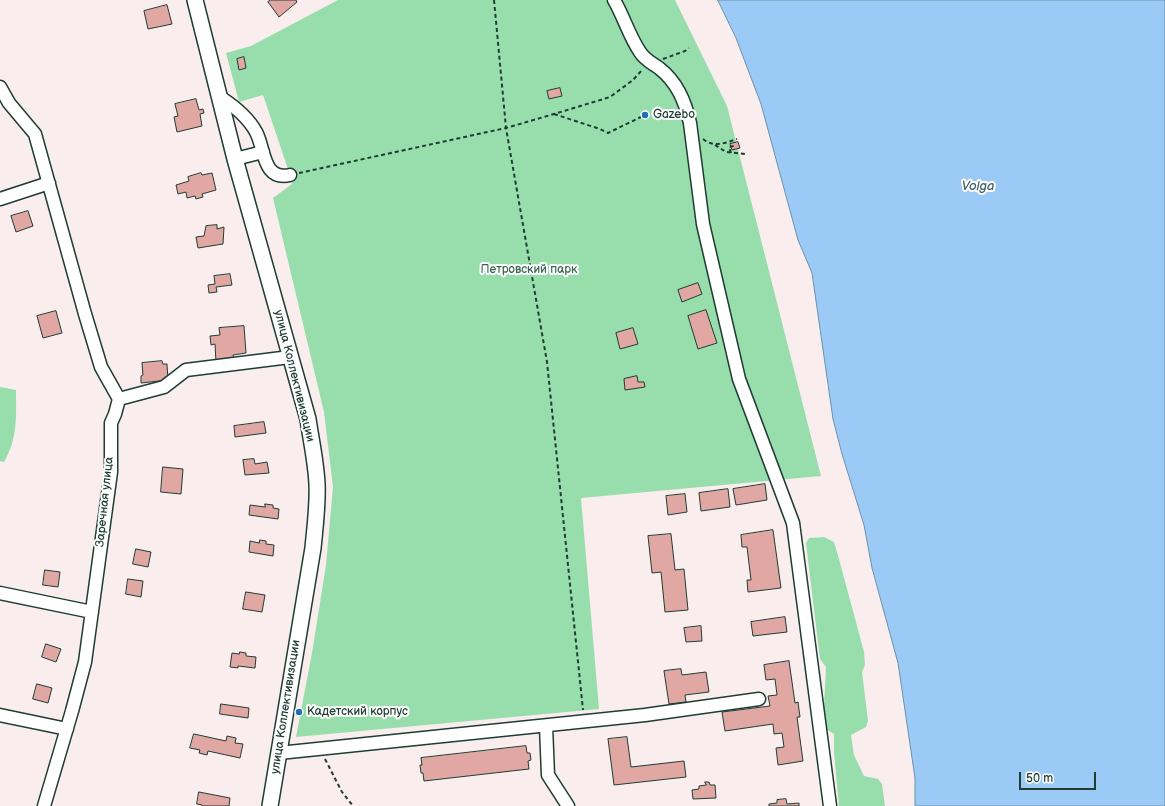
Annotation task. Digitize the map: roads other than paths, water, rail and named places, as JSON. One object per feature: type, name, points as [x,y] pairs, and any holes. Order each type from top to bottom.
[{"type":"main road","name":"улица Коллективизации","points":[[195,0],[235,160],[308,419],[314,452],[317,484],[313,548],[270,806]]},
{"type":"street","points":[[614,0],[643,57],[666,74],[682,96],[690,123],[703,224],[739,379],[793,523],[830,806]]},
{"type":"street","points":[[0,88],[9,103],[35,134],[85,314],[102,367],[119,399],[164,387],[186,370],[290,357]]},
{"type":"street","points":[[220,97],[234,105],[255,131],[266,166],[278,175],[290,175]]},
{"type":"street","points":[[235,160],[262,152]]},
{"type":"street","points":[[0,199],[49,183]]},
{"type":"street","name":"Заречная улица","points":[[44,806],[85,662],[111,472],[111,423],[119,399]]},
{"type":"street","points":[[0,593],[92,612]]},
{"type":"street","points":[[279,753],[546,726],[759,700]]},
{"type":"street","points":[[0,715],[67,729]]},
{"type":"street","points":[[546,726],[548,776],[568,806]]},
{"type":"water","name":"Volga","points":[[718,0],[1165,0],[1165,806],[915,806],[915,778],[898,663],[872,568],[864,525],[833,419],[812,273],[798,240],[761,104],[736,38]]},
{"type":"place","name":"Gazebo","points":[[645,115]]},
{"type":"place","name":"Кадетский корпус","points":[[299,712]]},
{"type":"park label","name":"Петровский парк","points":[[529,270]]}]
